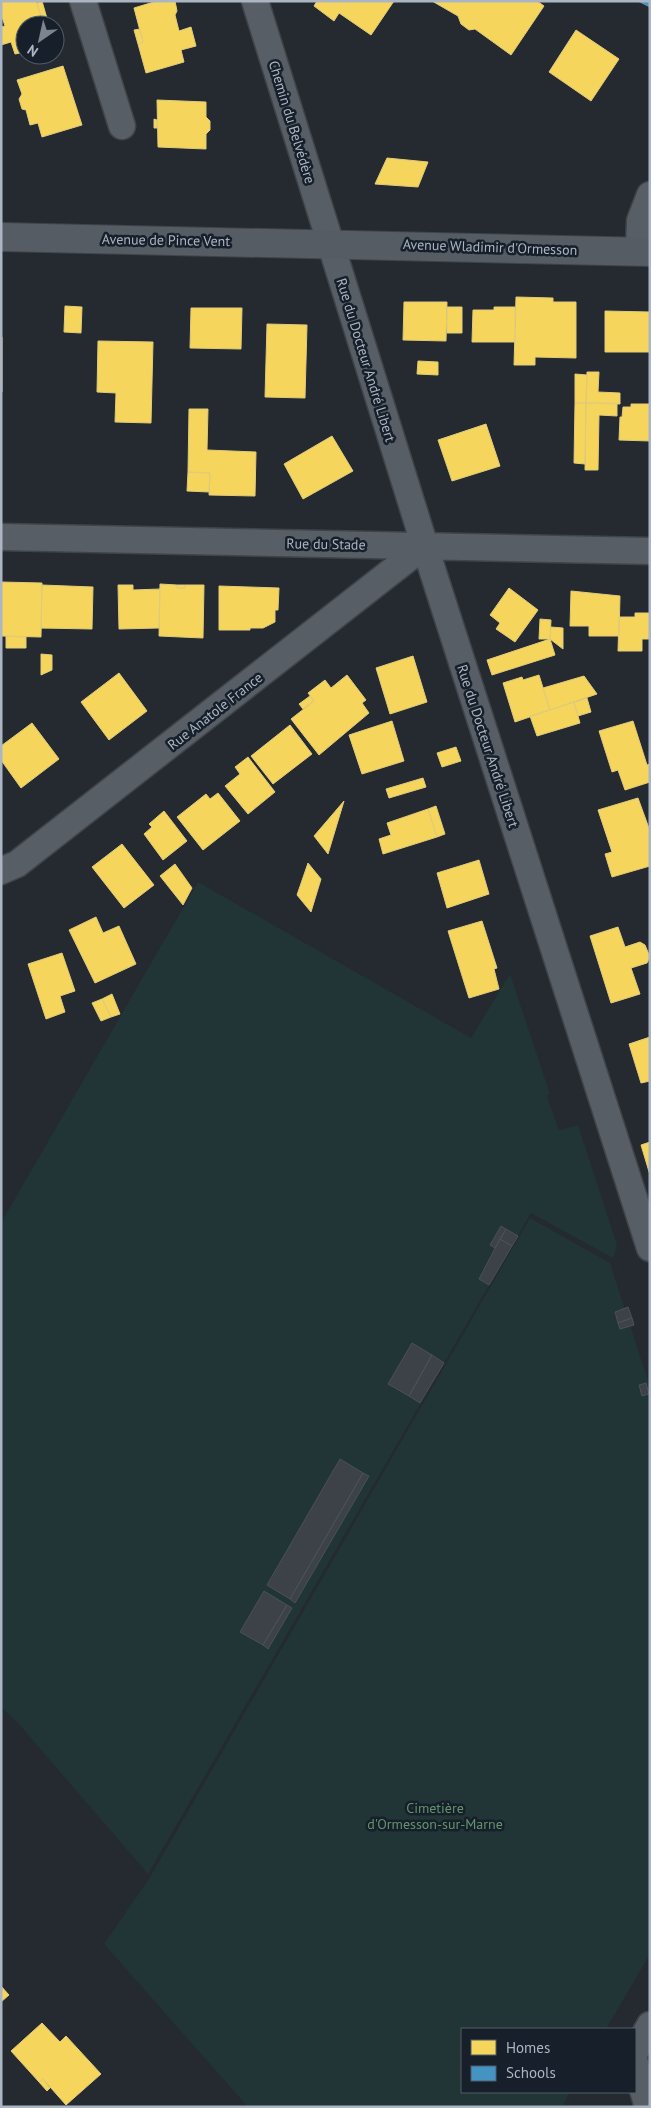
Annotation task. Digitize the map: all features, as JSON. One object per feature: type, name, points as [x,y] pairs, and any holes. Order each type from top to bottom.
[{"type":"main road","name":"Avenue de Pince Vent","points":[[1,237],[330,243]]},
{"type":"main road","name":"Avenue Wladimir d'Ormesson","points":[[330,243],[644,252]]},
{"type":"street","points":[[82,1],[122,126]]},
{"type":"street","name":"Chemin du Belvédère","points":[[255,1],[330,243]]},
{"type":"street","points":[[644,252],[640,221],[650,194]]},
{"type":"street","name":"Rue du Docteur André Libert","points":[[330,243],[424,546],[650,1248]]},
{"type":"street","name":"Rue du Stade","points":[[1,537],[650,551]]},
{"type":"street","name":"Rue Anatole France","points":[[1,871],[25,858],[424,546]]},
{"type":"street","points":[[636,2050],[650,2025]]},
{"type":"street","points":[[636,2066],[648,2107]]},
{"type":"green space","points":[[198,882],[471,1038],[510,974],[550,1094],[547,1096],[559,1130],[578,1125],[617,1245],[613,1258],[531,1213],[148,1874],[18,1723],[1,1707],[1,1223]]},
{"type":"green space","name":"Cimetière d'Ormesson-sur-Marne","points":[[530,1218],[610,1263],[650,1387],[650,1954],[607,2028],[461,2028],[461,2093],[569,2093],[562,2107],[248,2107],[104,1944],[149,1879]]},
{"type":"building: Homes","points":[[1,1],[36,1],[41,15],[15,15],[15,54],[11,42],[1,45],[1,27],[5,26],[1,14]]},
{"type":"building: Homes","points":[[42,1],[46,15],[41,15],[37,3]]},
{"type":"building: Homes","points":[[157,1],[175,1],[177,11],[175,15],[179,31],[191,27],[196,46],[181,50],[184,62],[146,73],[138,44],[143,42],[134,8]]},
{"type":"building: Homes","points":[[317,1],[394,1],[371,35],[339,13],[334,21],[314,6]]},
{"type":"building: Homes","points":[[432,1],[537,1],[544,6],[511,55],[475,29],[469,30],[461,24],[458,16]]},
{"type":"building: Homes","points":[[140,29],[143,42],[138,44],[134,30]]},
{"type":"building: Homes","points":[[576,30],[619,59],[591,101],[549,72]]},
{"type":"building: Homes","points":[[63,66],[82,125],[42,137],[38,123],[30,125],[26,110],[22,109],[19,99],[22,94],[17,80]]},
{"type":"building: Homes","points":[[157,100],[206,102],[206,117],[210,121],[210,130],[206,134],[206,149],[158,147]]},
{"type":"building: Homes","points":[[154,119],[157,120],[157,128],[154,128]]},
{"type":"building: Homes","points":[[387,158],[428,162],[418,187],[375,184]]},
{"type":"building: Homes","points":[[516,297],[553,298],[553,302],[576,302],[576,358],[535,357],[535,365],[514,365]]},
{"type":"building: Homes","points":[[404,302],[447,302],[446,341],[403,340]]},
{"type":"building: Homes","points":[[65,306],[82,307],[81,333],[64,332]]},
{"type":"building: Homes","points":[[447,307],[462,307],[462,333],[447,333]]},
{"type":"building: Homes","points":[[494,307],[515,307],[515,342],[472,342],[473,310],[494,310]]},
{"type":"building: Homes","points":[[191,308],[242,308],[241,349],[190,348]]},
{"type":"building: Homes","points":[[605,311],[650,312],[650,352],[605,352]]},
{"type":"building: Homes","points":[[267,324],[307,325],[305,398],[265,397]]},
{"type":"building: Homes","points":[[2,337],[2,392],[1,392]]},
{"type":"building: Homes","points":[[98,341],[153,342],[151,423],[115,422],[116,393],[97,392]]},
{"type":"building: Homes","points":[[418,361],[438,362],[438,375],[417,374]]},
{"type":"building: Homes","points":[[587,372],[599,372],[598,392],[620,393],[620,404],[586,403]]},
{"type":"building: Homes","points":[[575,374],[587,375],[586,403],[575,403]]},
{"type":"building: Homes","points":[[575,403],[586,403],[585,464],[574,463]]},
{"type":"building: Homes","points":[[586,403],[617,403],[617,416],[599,415],[598,470],[585,470]]},
{"type":"building: Homes","points":[[631,404],[650,404],[650,441],[619,440],[620,417],[622,417],[623,407],[631,407]]},
{"type":"building: Homes","points":[[189,409],[208,409],[207,450],[256,452],[255,496],[209,495],[210,473],[188,472]]},
{"type":"building: Homes","points":[[486,424],[500,466],[452,481],[438,440]]},
{"type":"building: Homes","points":[[332,436],[353,471],[303,499],[284,464]]},
{"type":"building: Homes","points":[[188,472],[210,473],[209,492],[187,491]]},
{"type":"building: Homes","points":[[1,582],[42,583],[41,637],[1,636]]},
{"type":"building: Homes","points":[[160,584],[177,585],[177,588],[185,588],[185,585],[204,585],[203,638],[159,636]]},
{"type":"building: Homes","points":[[42,585],[93,587],[92,629],[41,628]]},
{"type":"building: Homes","points":[[118,585],[133,585],[133,590],[160,589],[159,628],[119,629]]},
{"type":"building: Homes","points":[[177,585],[185,585],[185,588],[177,588]]},
{"type":"building: Homes","points":[[219,586],[279,588],[278,610],[275,610],[275,622],[263,628],[250,628],[250,630],[219,630]]},
{"type":"building: Homes","points":[[509,588],[538,610],[515,642],[496,629],[500,623],[490,615]]},
{"type":"building: Homes","points":[[571,591],[620,596],[619,636],[589,636],[589,626],[570,626]]},
{"type":"building: Homes","points":[[635,613],[650,613],[650,639],[642,639],[642,651],[618,651],[619,617],[635,617]]},
{"type":"building: Homes","points":[[540,619],[551,620],[550,639],[539,639]]},
{"type":"building: Homes","points":[[551,627],[563,628],[563,649],[550,639]]},
{"type":"building: Homes","points":[[6,636],[26,637],[26,648],[6,648]]},
{"type":"building: Homes","points":[[550,639],[555,655],[492,675],[487,660]]},
{"type":"building: Homes","points":[[41,654],[52,655],[52,670],[41,675]]},
{"type":"building: Homes","points":[[413,656],[427,702],[390,714],[376,668]]},
{"type":"building: Homes","points":[[119,673],[147,711],[109,740],[81,702]]},
{"type":"building: Homes","points":[[347,675],[366,700],[362,703],[369,713],[319,755],[291,719],[314,701],[308,693],[325,680],[331,688]]},
{"type":"building: Homes","points":[[539,675],[550,710],[515,722],[503,683],[522,677],[523,680]]},
{"type":"building: Homes","points":[[584,676],[597,694],[550,710],[543,688]]},
{"type":"building: Homes","points":[[310,696],[314,701],[303,709],[299,704]]},
{"type":"building: Homes","points":[[587,698],[591,712],[578,716],[574,702]]},
{"type":"building: Homes","points":[[574,702],[580,723],[537,736],[530,716]]},
{"type":"building: Homes","points":[[392,721],[404,761],[362,774],[349,735]]},
{"type":"building: Homes","points":[[633,721],[647,765],[650,764],[650,782],[625,790],[618,770],[612,772],[599,731]]},
{"type":"building: Homes","points":[[32,723],[59,759],[21,788],[1,760],[1,746]]},
{"type":"building: Homes","points":[[290,725],[312,754],[273,784],[251,756]]},
{"type":"building: Homes","points":[[456,747],[461,761],[442,767],[437,753]]},
{"type":"building: Homes","points":[[248,757],[275,792],[248,814],[225,786],[240,774],[235,767]]},
{"type":"building: Homes","points":[[423,778],[426,787],[389,798],[386,789]]},
{"type":"building: Homes","points":[[218,793],[240,821],[203,850],[177,817],[206,794],[210,799]]},
{"type":"building: Homes","points":[[638,798],[650,831],[650,866],[612,877],[605,854],[612,852],[598,810]]},
{"type":"building: Homes","points":[[344,801],[328,854],[314,836]]},
{"type":"building: Homes","points":[[436,806],[445,834],[437,837],[428,809]]},
{"type":"building: Homes","points":[[428,809],[437,837],[383,854],[379,839],[391,835],[387,823]]},
{"type":"building: Homes","points":[[164,811],[187,841],[163,860],[144,834],[152,827],[149,824]]},
{"type":"building: Homes","points":[[122,844],[154,885],[124,908],[92,867]]},
{"type":"building: Homes","points":[[479,860],[489,894],[447,908],[437,873]]},
{"type":"building: Homes","points":[[308,863],[321,879],[311,912],[297,895]]},
{"type":"building: Homes","points":[[175,864],[192,888],[183,905],[160,876]]},
{"type":"building: Homes","points":[[96,917],[103,933],[119,926],[136,964],[95,983],[69,930]]},
{"type":"building: Homes","points":[[482,921],[497,968],[494,969],[499,989],[469,998],[448,931]]},
{"type":"building: Homes","points":[[618,927],[625,947],[640,942],[645,945],[650,957],[647,963],[631,968],[640,994],[611,1003],[590,936]]},
{"type":"building: Homes","points":[[62,953],[75,991],[60,996],[65,1012],[46,1019],[28,964]]},
{"type":"building: Homes","points":[[112,994],[120,1014],[111,1017],[102,999]]},
{"type":"building: Homes","points":[[102,999],[111,1017],[101,1021],[92,1003]]},
{"type":"building: Homes","points":[[650,1037],[650,1081],[641,1083],[629,1044]]},
{"type":"building: Homes","points":[[650,1142],[650,1175],[641,1145]]},
{"type":"building: Homes","points":[[1,1986],[9,1995],[1,2002]]},
{"type":"building: Homes","points":[[42,2023],[60,2042],[66,2036],[101,2074],[66,2105],[43,2079],[39,2082],[11,2051]]},
{"type":"building: Homes","points":[[43,2079],[50,2088],[47,2091],[39,2082]]},
{"type":"building: Schools","points":[[638,1],[650,1],[650,7]]},
{"type":"building: Other","points":[[501,1226],[506,1229],[495,1248],[490,1245]]},
{"type":"building: Other","points":[[506,1229],[518,1236],[512,1246],[500,1239]]},
{"type":"building: Other","points":[[500,1239],[512,1246],[489,1285],[479,1279]]},
{"type":"building: Other","points":[[628,1307],[632,1318],[618,1323],[615,1312]]},
{"type":"building: Other","points":[[632,1318],[634,1325],[620,1329],[618,1323]]},
{"type":"building: Other","points":[[412,1343],[432,1355],[409,1396],[388,1384]]},
{"type":"building: Other","points":[[432,1355],[444,1363],[420,1403],[409,1396]]},
{"type":"building: Other","points":[[646,1383],[649,1394],[642,1396],[639,1385]]},
{"type":"building: Other","points":[[340,1459],[363,1473],[290,1599],[267,1585]]},
{"type":"building: Other","points":[[363,1473],[369,1476],[295,1603],[290,1599]]},
{"type":"building: Other","points":[[264,1591],[287,1605],[263,1645],[240,1632]]},
{"type":"building: Other","points":[[287,1605],[292,1608],[268,1649],[263,1645]]}]
